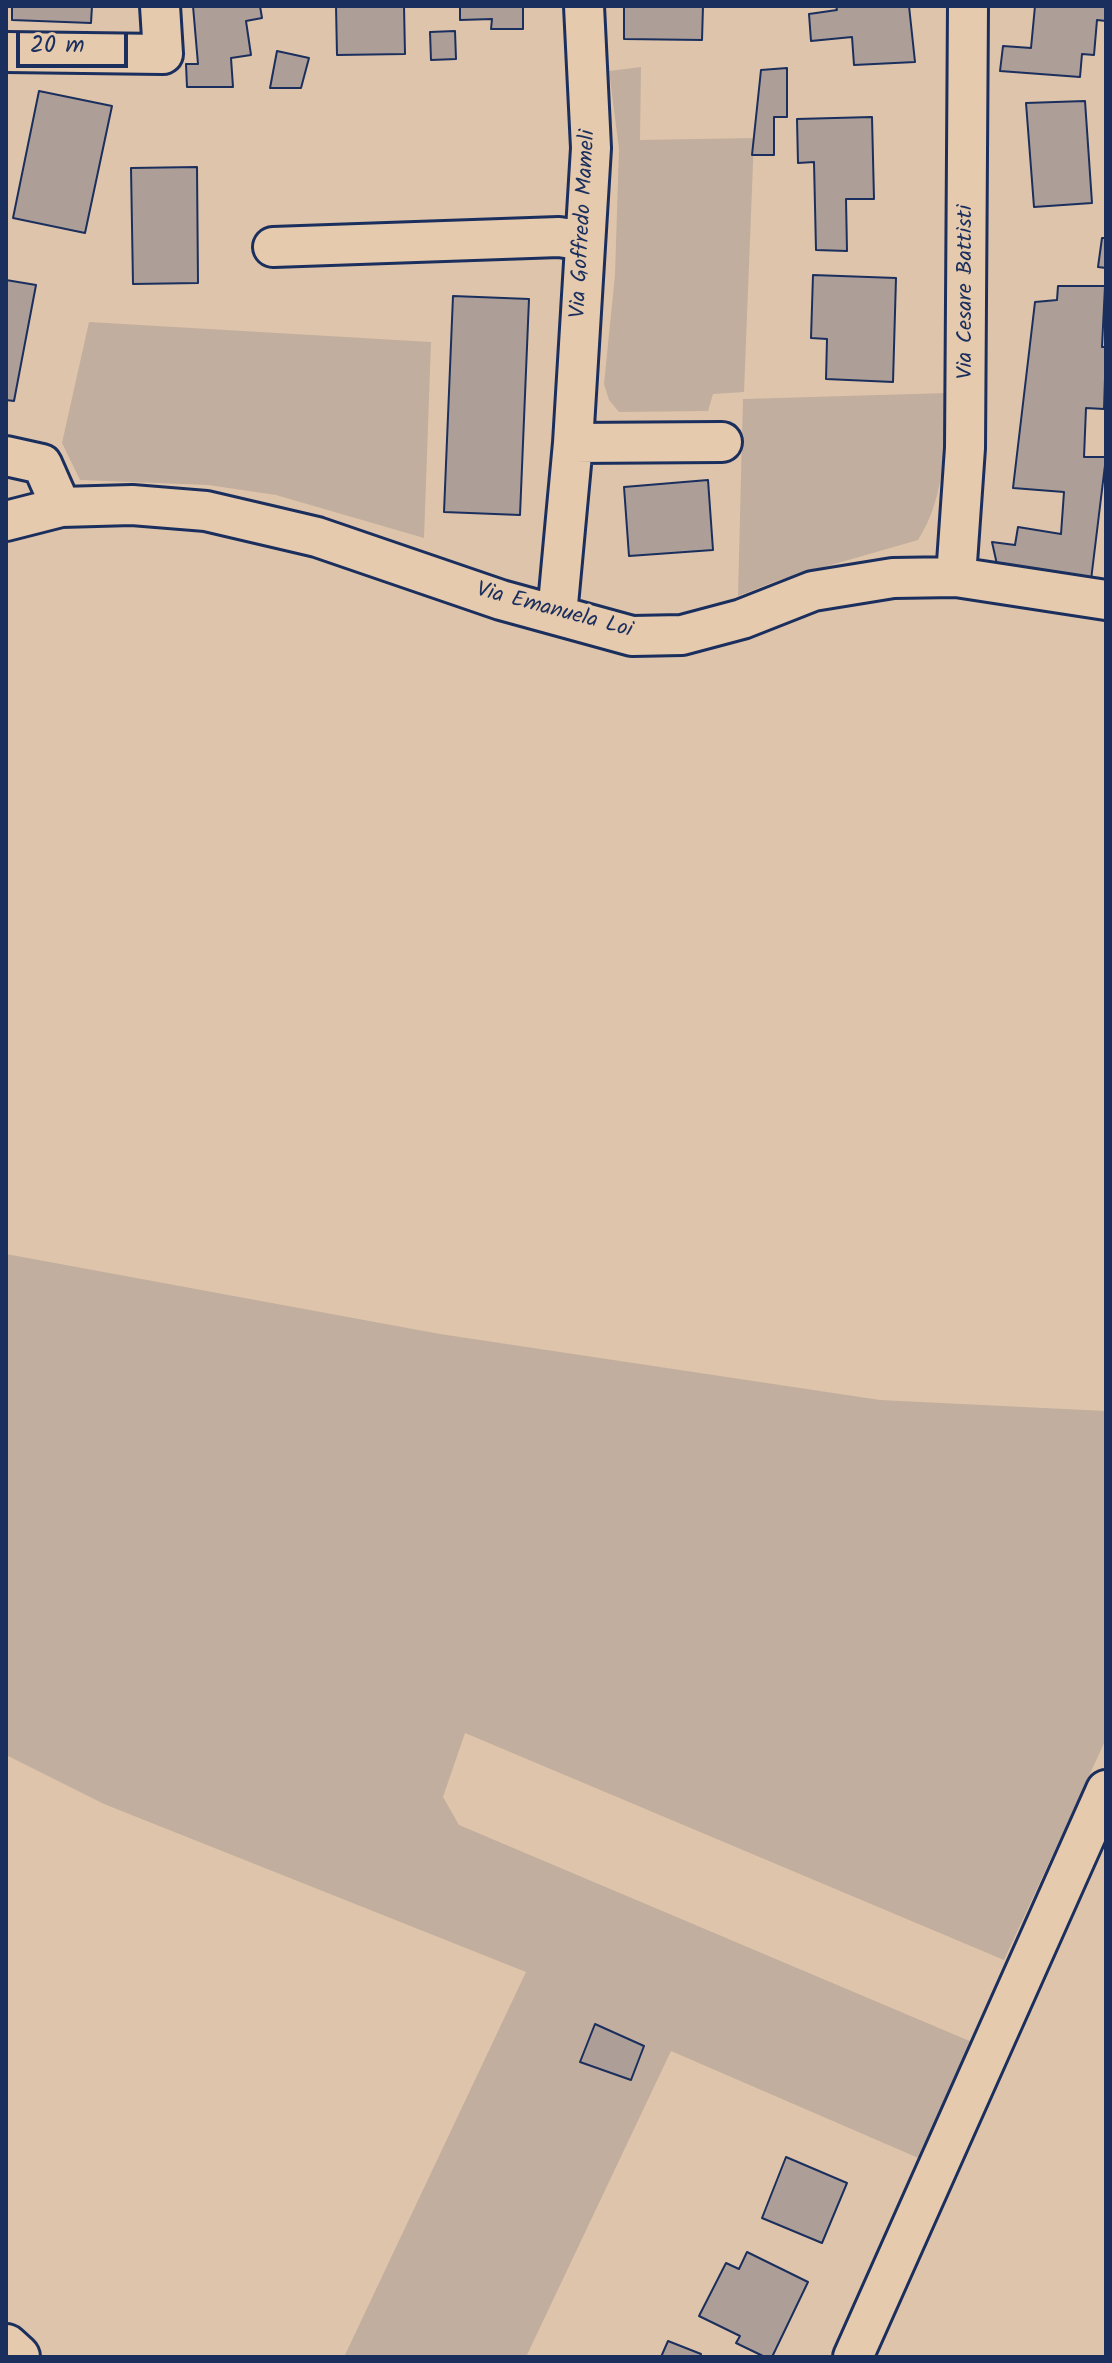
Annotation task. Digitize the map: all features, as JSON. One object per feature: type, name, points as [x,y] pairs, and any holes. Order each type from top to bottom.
[{"type":"street","points":[[6,52],[163,54],[160,6]]},
{"type":"street","name":"Via Goffredo Mameli","points":[[557,615],[573,443],[591,148],[584,6]]},
{"type":"street","name":"Via Cesare Battisti","points":[[956,577],[965,448],[968,6]]},
{"type":"street","points":[[273,247],[559,237],[585,241]]},
{"type":"street","points":[[573,443],[722,442]]},
{"type":"street","points":[[6,456],[42,464],[61,507]]},
{"type":"street","name":"Via Emanuela Loi","points":[[6,521],[61,507],[132,505],[206,511],[317,537],[501,600],[632,636],[682,635],[742,619],[813,591],[893,578],[956,577],[1106,600]]},
{"type":"street","points":[[853,2357],[1106,1790]]},
{"type":"street","points":[[6,2347],[17,2357]]},
{"type":"shaded area","points":[[641,67],[640,140],[754,138],[744,392],[713,394],[708,411],[619,412],[609,400],[604,384],[615,275],[619,149],[609,71]]},
{"type":"shaded area","points":[[89,322],[431,342],[424,538],[276,495],[208,485],[80,480],[62,443]]},
{"type":"shaded area","points":[[947,393],[939,487],[918,540],[779,580],[738,596],[743,399]]},
{"type":"shaded area","points":[[6,1254],[440,1334],[880,1400],[1106,1411],[1106,1739],[1004,1960],[465,1733],[443,1797],[459,1825],[972,2042],[923,2160],[671,2051],[526,2357],[344,2357],[526,1972],[104,1804],[6,1755]]},
{"type":"building","points":[[12,6],[92,6],[91,23],[12,20]]},
{"type":"building","points":[[193,6],[260,6],[262,18],[246,21],[251,55],[231,58],[233,87],[187,87],[186,64],[198,64]]},
{"type":"building","points":[[336,6],[404,6],[405,54],[337,55]]},
{"type":"building","points":[[460,6],[523,6],[523,29],[491,29],[492,19],[460,20]]},
{"type":"building","points":[[624,6],[703,6],[702,40],[624,39]]},
{"type":"building","points":[[836,6],[909,6],[915,62],[854,65],[852,37],[811,41],[809,14],[837,10]]},
{"type":"building","points":[[1035,6],[1106,6],[1106,21],[1097,20],[1094,55],[1082,54],[1080,77],[1000,71],[1003,46],[1031,48]]},
{"type":"building","points":[[455,31],[456,59],[431,60],[430,32]]},
{"type":"building","points":[[277,51],[309,58],[301,88],[270,88]]},
{"type":"building","points":[[787,68],[787,117],[774,117],[774,155],[752,155],[761,70]]},
{"type":"building","points":[[39,91],[112,106],[85,233],[13,218]]},
{"type":"building","points":[[1085,101],[1092,203],[1034,207],[1026,103]]},
{"type":"building","points":[[872,117],[874,199],[846,199],[847,251],[816,250],[814,162],[798,163],[797,119]]},
{"type":"building","points":[[197,167],[198,283],[133,284],[131,168]]},
{"type":"building","points":[[1102,238],[1106,238],[1106,268],[1098,267]]},
{"type":"building","points":[[813,275],[896,278],[893,382],[826,379],[827,339],[811,338]]},
{"type":"building","points":[[6,280],[36,285],[14,401],[6,400]]},
{"type":"building","points":[[1058,286],[1105,286],[1102,347],[1106,347],[1104,409],[1086,408],[1084,457],[1106,457],[1091,580],[998,569],[992,542],[1015,545],[1018,527],[1061,534],[1064,492],[1013,488],[1035,302],[1057,300]]},
{"type":"building","points":[[453,296],[529,299],[520,515],[444,512]]},
{"type":"building","points":[[708,480],[713,550],[629,556],[624,487]]},
{"type":"building","points":[[595,2024],[644,2046],[631,2080],[580,2062]]},
{"type":"building","points":[[786,2157],[847,2183],[822,2243],[762,2218]]},
{"type":"building","points":[[747,2252],[808,2282],[772,2357],[765,2357],[736,2343],[740,2336],[699,2316],[726,2263],[739,2269]]},
{"type":"building","points":[[668,2341],[701,2354],[700,2357],[661,2357]]}]
